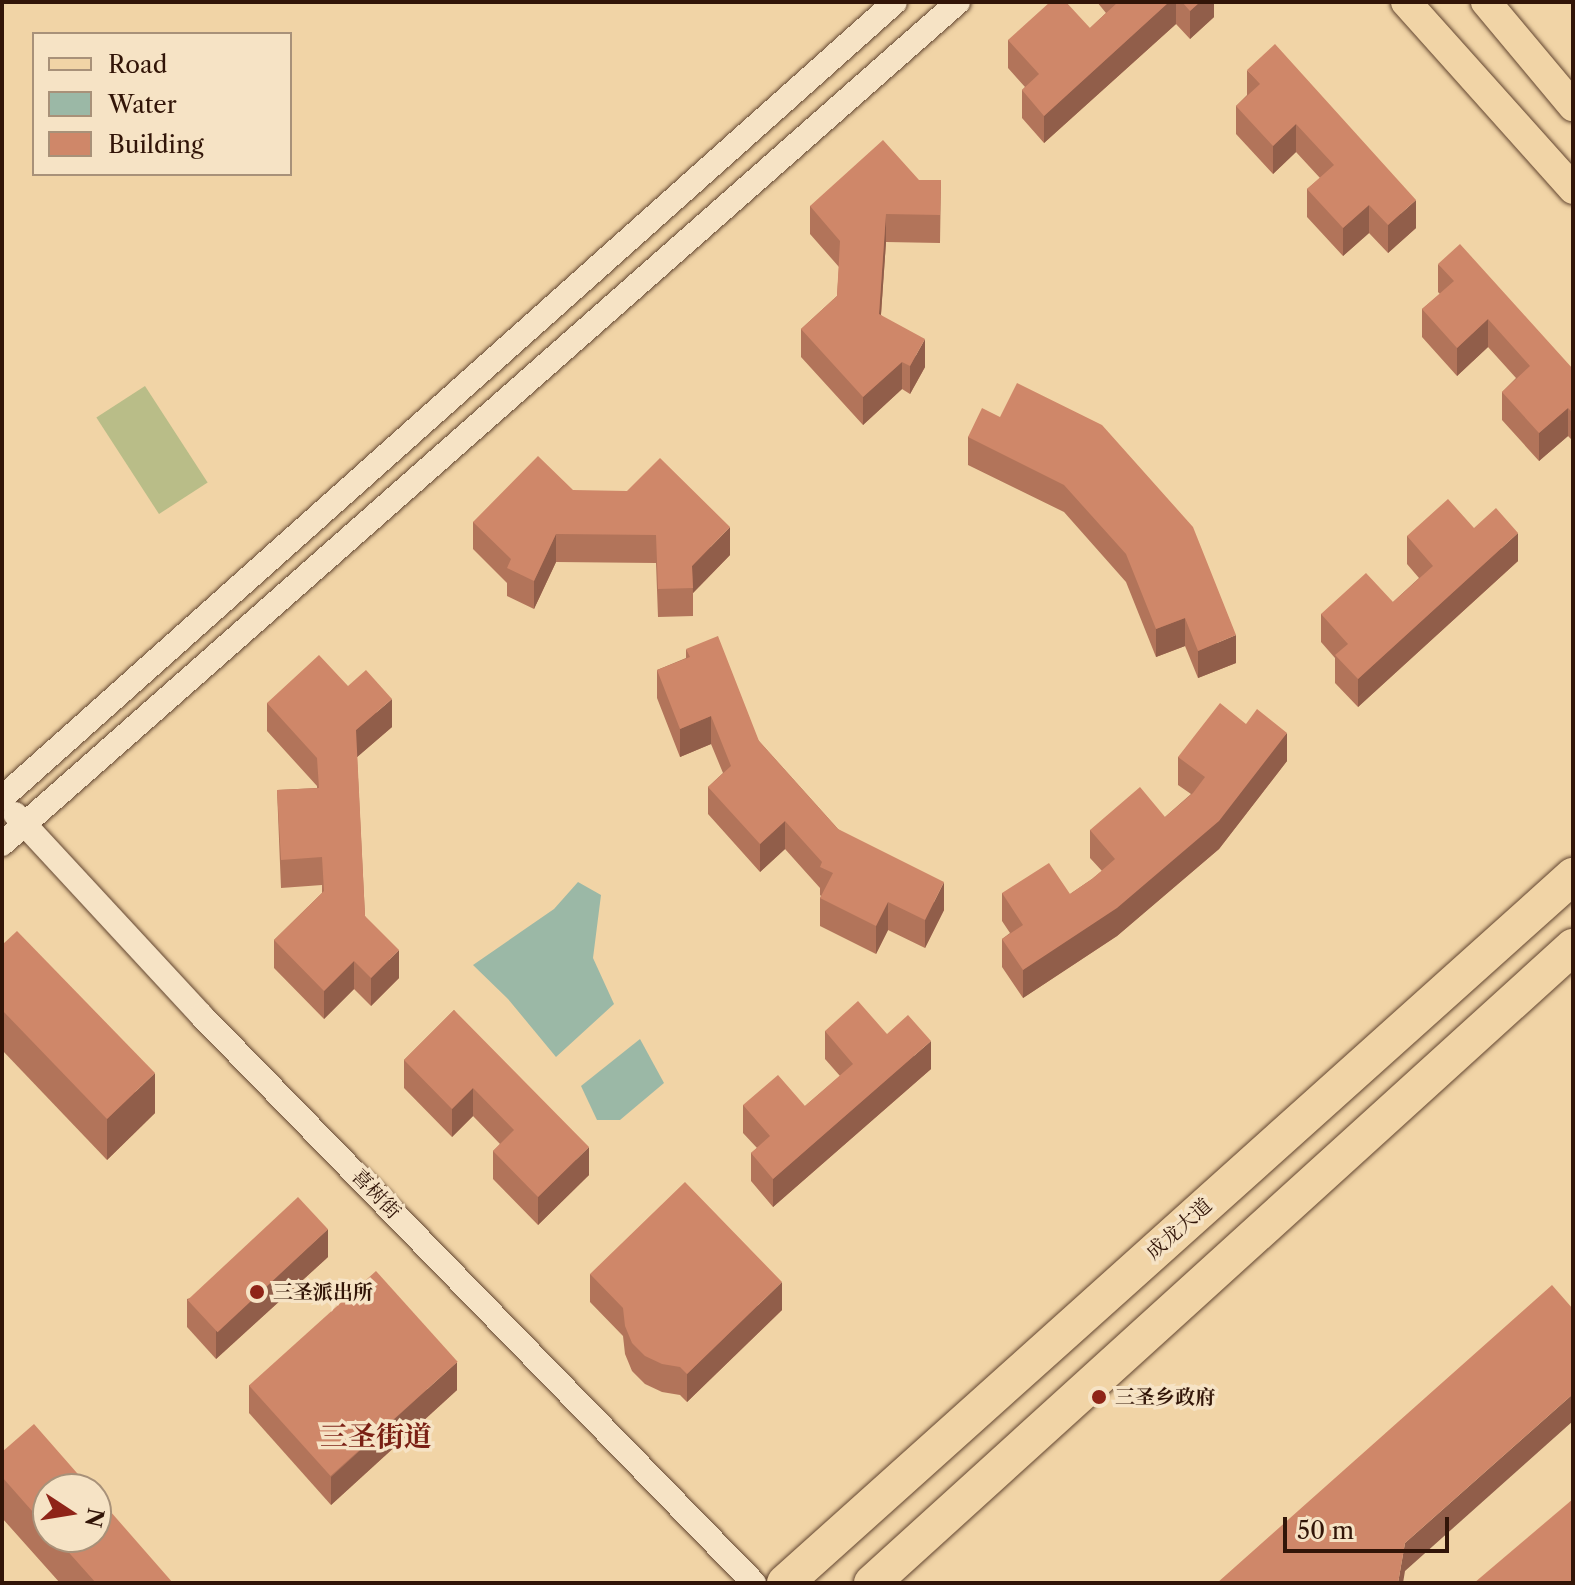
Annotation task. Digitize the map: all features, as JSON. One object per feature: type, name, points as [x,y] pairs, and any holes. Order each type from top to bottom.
[{"type":"highway","name":"成龙大道","points":[[785,1583],[1573,876]]},
{"type":"highway","points":[[872,1583],[1573,947]]},
{"type":"main road","points":[[1406,2],[1573,189]]},
{"type":"main road","points":[[1486,2],[1573,106]]},
{"type":"street","points":[[2,799],[895,2]]},
{"type":"street","points":[[2,844],[958,2]]},
{"type":"street","name":"喜树街","points":[[2,799],[201,1015],[754,1583]]},
{"type":"green space","points":[[145,386],[208,482],[159,514],[96,418]]},
{"type":"water","points":[[578,882],[601,895],[593,958],[614,1004],[556,1057],[508,999],[473,965],[554,909]]},
{"type":"water","points":[[640,1039],[664,1083],[620,1120],[597,1120],[581,1086]]},
{"type":"building","points":[[1050,2],[1066,2],[1090,28],[1118,2],[1169,2],[1044,116],[1022,90],[1039,74],[1008,40]]},
{"type":"building","points":[[1182,2],[1200,2],[1190,11]]},
{"type":"building","points":[[1275,44],[1416,200],[1388,225],[1369,205],[1343,228],[1307,189],[1334,165],[1296,124],[1273,146],[1236,106],[1260,84],[1247,70]]},
{"type":"building","points":[[883,140],[919,180],[941,180],[940,215],[886,214],[879,314],[925,339],[910,366],[902,362],[863,397],[801,329],[837,296],[840,241],[810,206]]},
{"type":"building","points":[[1460,244],[1573,369],[1573,413],[1568,408],[1539,433],[1502,392],[1530,366],[1488,319],[1457,348],[1422,309],[1454,281],[1438,264]]},
{"type":"building","points":[[1017,383],[1102,425],[1193,527],[1236,635],[1198,651],[1185,618],[1156,629],[1126,554],[1064,485],[968,437],[982,408],[1000,417]]},
{"type":"building","points":[[538,456],[573,490],[627,491],[660,458],[730,527],[692,566],[693,588],[658,589],[656,535],[556,534],[534,581],[507,568],[511,559],[473,522]]},
{"type":"building","points":[[1448,499],[1474,528],[1496,508],[1518,533],[1358,679],[1335,655],[1348,644],[1321,614],[1366,573],[1393,602],[1433,566],[1407,536]]},
{"type":"building","points":[[718,636],[759,741],[838,829],[944,882],[925,920],[888,902],[876,926],[820,898],[833,873],[820,867],[822,862],[785,821],[760,844],[708,787],[731,766],[711,716],[680,729],[657,670],[690,657],[686,649]]},
{"type":"building","points":[[319,655],[348,686],[366,670],[392,699],[356,730],[365,916],[399,950],[371,978],[354,961],[324,991],[274,940],[324,891],[322,857],[281,860],[277,790],[319,788],[317,758],[267,703]]},
{"type":"building","points":[[1220,703],[1246,724],[1257,709],[1287,733],[1219,821],[1117,908],[1023,970],[1002,939],[1023,925],[1002,893],[1049,863],[1070,894],[1115,859],[1090,830],[1140,787],[1165,817],[1193,793],[1205,777],[1178,757]]},
{"type":"building","points":[[17,931],[155,1073],[107,1119],[2,1010],[2,945]]},
{"type":"building","points":[[858,1001],[887,1034],[908,1015],[931,1041],[773,1179],[751,1153],[770,1136],[743,1105],[778,1075],[805,1106],[853,1064],[825,1031]]},
{"type":"building","points":[[454,1010],[589,1147],[538,1197],[493,1151],[514,1130],[473,1088],[452,1109],[404,1060]]},
{"type":"building","points":[[685,1182],[782,1282],[687,1374],[680,1367],[662,1364],[645,1356],[632,1343],[625,1326],[623,1308],[590,1274]]},
{"type":"building","points":[[298,1197],[328,1229],[218,1332],[188,1300]]},
{"type":"building","points":[[376,1271],[458,1362],[331,1476],[249,1385]]},
{"type":"building","points":[[1552,1285],[1573,1309],[1573,1394],[1405,1543],[1398,1583],[1217,1583]]},
{"type":"building","points":[[34,1424],[77,1473],[32,1473],[32,1511],[2,1477],[2,1452]]},
{"type":"building","points":[[1573,1499],[1573,1583],[1474,1583]]},
{"type":"building","points":[[112,1513],[173,1583],[96,1583],[69,1553],[112,1553]]},
{"type":"place","name":"三圣派出所","points":[[257,1292]]},
{"type":"place","name":"三圣乡政府","points":[[1099,1397]]},
{"type":"district","name":"三圣街道","points":[[376,1436]]}]
